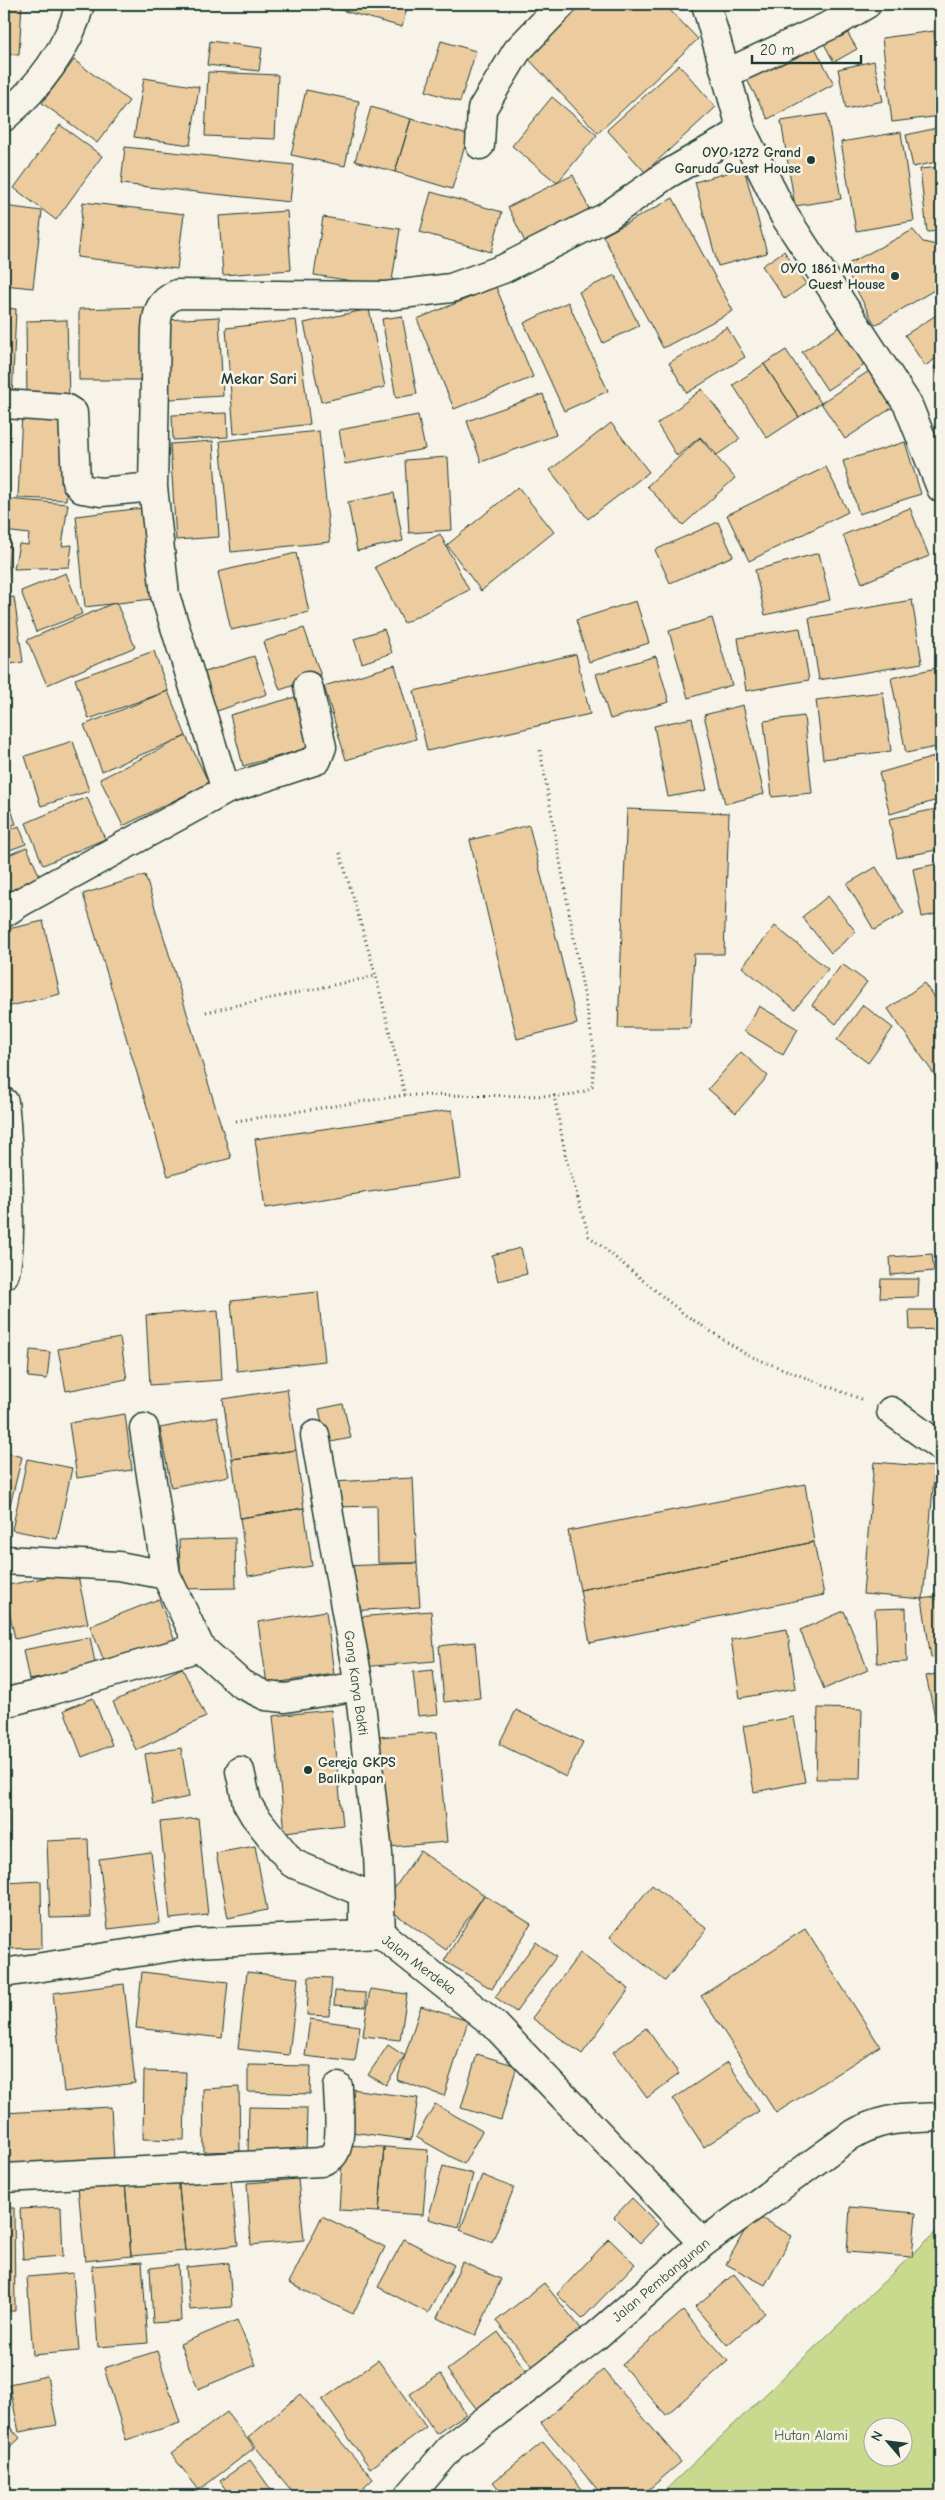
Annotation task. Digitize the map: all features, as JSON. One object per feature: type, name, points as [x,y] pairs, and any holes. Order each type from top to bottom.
[{"type":"street","points":[[4,117],[45,74],[64,43],[80,4]]},
{"type":"street","points":[[480,144],[482,109],[517,51],[562,4]]},
{"type":"street","points":[[706,4],[742,131],[784,215],[908,405],[941,488]]},
{"type":"street","points":[[727,73],[835,23],[867,4]]},
{"type":"street","points":[[226,790],[165,595],[153,487],[156,330],[157,314],[164,300],[177,294],[386,296],[451,288],[503,269],[606,217],[666,175],[742,131]]},
{"type":"street","points":[[4,404],[65,408],[73,413],[76,482],[82,489],[101,492],[153,487]]},
{"type":"street","points":[[4,914],[21,902],[226,790],[317,760],[322,747],[308,686]]},
{"type":"street","points":[[4,1102],[8,1241],[6,1272],[4,1275]]},
{"type":"street","points":[[891,1411],[941,1447]]},
{"type":"street","points":[[144,1428],[166,1575],[200,1647],[241,1684],[266,1696],[285,1698],[359,1686]]},
{"type":"street","name":"Gang Karya Bakti","points":[[315,1435],[359,1686],[378,1853],[372,1935]]},
{"type":"street","points":[[4,1560],[119,1566],[166,1575]]},
{"type":"street","points":[[4,1703],[43,1694],[200,1647]]},
{"type":"street","points":[[240,1771],[251,1809],[292,1863],[359,1891],[363,1898],[372,1935]]},
{"type":"street","name":"Jalan Merdeka","points":[[4,1973],[196,1943],[372,1935],[495,2025],[703,2242]]},
{"type":"street","points":[[4,2178],[321,2162],[333,2156],[337,2145],[340,2120],[338,2086]]},
{"type":"street","name":"Jalan Pembangunan","points":[[409,2496],[452,2446],[595,2337],[703,2242],[869,2124],[888,2120],[941,2117]]},
{"type":"path","points":[[236,1121],[405,1095],[567,1096],[585,1091],[592,1086],[595,1055],[540,750]]},
{"type":"path","points":[[340,853],[376,976],[405,1095]]},
{"type":"path","points":[[206,1012],[376,976]]},
{"type":"path","points":[[554,1095],[566,1158],[589,1236],[684,1314],[746,1355],[891,1411]]},
{"type":"green space","name":"Hutan Alami","points":[[941,2227],[941,2496],[659,2496]]},
{"type":"building","points":[[4,4],[22,4],[19,55],[4,54]]},
{"type":"building","points":[[319,4],[408,4],[402,27]]},
{"type":"building","points":[[577,4],[664,4],[698,39],[598,133],[524,54]]},
{"type":"building","points":[[844,27],[857,49],[834,62],[822,40]]},
{"type":"building","points":[[934,31],[941,88],[941,116],[892,122],[882,38]]},
{"type":"building","points":[[210,41],[262,48],[259,71],[207,65]]},
{"type":"building","points":[[441,41],[476,51],[460,102],[426,91]]},
{"type":"building","points":[[812,42],[834,84],[768,119],[746,78]]},
{"type":"building","points":[[74,60],[129,101],[97,143],[42,103]]},
{"type":"building","points":[[874,61],[883,101],[846,109],[838,69]]},
{"type":"building","points":[[679,65],[716,107],[645,172],[607,130]]},
{"type":"building","points":[[208,72],[278,75],[275,139],[205,136]]},
{"type":"building","points":[[144,78],[199,87],[190,145],[134,137]]},
{"type":"building","points":[[306,90],[359,101],[345,166],[291,155]]},
{"type":"building","points":[[552,97],[597,135],[557,183],[512,146]]},
{"type":"building","points":[[371,107],[411,119],[395,172],[355,161]]},
{"type":"building","name":"OYO 1272 Grand Garuda Guest House","points":[[827,114],[841,199],[795,206],[781,121]]},
{"type":"building","points":[[411,119],[468,135],[452,189],[395,172]]},
{"type":"building","points":[[60,125],[102,156],[56,220],[14,188]]},
{"type":"building","points":[[941,127],[941,161],[913,167],[906,135]]},
{"type":"building","points":[[901,132],[914,221],[856,231],[841,142]]},
{"type":"building","points":[[125,147],[294,165],[290,202],[121,184]]},
{"type":"building","points":[[941,167],[941,231],[927,232],[920,169]]},
{"type":"building","points":[[744,168],[767,253],[718,266],[695,182]]},
{"type":"building","points":[[573,175],[591,213],[527,246],[508,207]]},
{"type":"building","points":[[431,192],[502,212],[491,252],[420,232]]},
{"type":"building","points":[[673,198],[733,311],[663,348],[603,236]]},
{"type":"building","points":[[83,202],[184,214],[177,269],[77,257]]},
{"type":"building","points":[[4,206],[42,211],[33,288],[4,285]]},
{"type":"building","points":[[287,211],[291,270],[223,275],[219,216]]},
{"type":"building","points":[[323,217],[400,229],[391,287],[314,275]]},
{"type":"building","name":"OYO 1861 Martha Guest House","points":[[913,230],[923,242],[941,246],[941,286],[875,325],[844,266]]},
{"type":"building","points":[[784,251],[806,284],[785,299],[762,266]]},
{"type":"building","points":[[615,275],[639,326],[603,343],[579,292]]},
{"type":"building","points":[[496,287],[533,377],[454,409],[417,319]]},
{"type":"building","points":[[568,302],[608,391],[564,411],[524,323]]},
{"type":"building","points":[[145,307],[145,380],[79,380],[79,309]]},
{"type":"building","points":[[4,308],[16,309],[12,399],[4,399]]},
{"type":"building","points":[[369,309],[385,387],[321,402],[304,323]]},
{"type":"building","points":[[941,312],[941,355],[925,366],[905,335]]},
{"type":"building","points":[[402,316],[417,394],[396,398],[382,319]]},
{"type":"building","points":[[219,317],[223,396],[170,399],[166,320]]},
{"type":"building","points":[[67,320],[69,398],[27,399],[26,321]]},
{"type":"building","points":[[296,320],[310,424],[234,434],[226,328]]},
{"type":"building","points":[[844,324],[869,362],[827,390],[802,352]]},
{"type":"building","points":[[727,327],[745,357],[687,393],[669,363]]},
{"type":"building","points":[[786,350],[821,403],[799,417],[764,364]]},
{"type":"building","points":[[941,363],[941,382],[934,367]]},
{"type":"building","points":[[764,364],[799,417],[767,438],[733,385]]},
{"type":"building","points":[[869,371],[893,407],[845,439],[821,403]]},
{"type":"building","points":[[702,389],[740,439],[717,455],[700,437],[677,456],[657,424]]},
{"type":"building","points":[[543,394],[556,435],[481,462],[467,421]]},
{"type":"building","points":[[22,412],[70,415],[66,500],[18,498]]},
{"type":"building","points":[[227,413],[228,437],[173,440],[172,415]]},
{"type":"building","points":[[418,415],[425,449],[345,464],[339,430]]},
{"type":"building","points":[[4,418],[10,418],[7,499],[68,504],[62,546],[72,545],[69,567],[14,569],[19,544],[28,545],[29,534],[4,531]]},
{"type":"building","points":[[611,423],[649,472],[588,519],[550,470]]},
{"type":"building","points":[[319,431],[330,542],[231,552],[220,441]]},
{"type":"building","points":[[700,438],[735,478],[683,525],[647,486]]},
{"type":"building","points":[[213,441],[219,537],[176,540],[170,444]]},
{"type":"building","points":[[905,442],[921,494],[859,514],[843,461]]},
{"type":"building","points":[[448,457],[452,530],[409,533],[405,460]]},
{"type":"building","points":[[826,467],[848,512],[749,561],[727,515]]},
{"type":"building","points":[[518,487],[554,532],[481,591],[447,545]]},
{"type":"building","points":[[394,493],[403,541],[357,551],[348,502]]},
{"type":"building","points":[[143,508],[152,599],[85,607],[76,516]]},
{"type":"building","points":[[910,508],[929,556],[862,583],[843,535]]},
{"type":"building","points":[[718,522],[733,556],[670,583],[655,550]]},
{"type":"building","points":[[440,534],[469,590],[404,623],[375,567]]},
{"type":"building","points":[[4,546],[10,547],[6,588],[4,588]]},
{"type":"building","points":[[296,553],[309,612],[231,630],[218,572]]},
{"type":"building","points":[[819,553],[830,600],[765,615],[755,570]]},
{"type":"building","points":[[66,573],[82,614],[36,632],[21,591]]},
{"type":"building","points":[[14,597],[23,662],[4,665],[4,598]]},
{"type":"building","points":[[912,600],[922,663],[819,680],[809,618]]},
{"type":"building","points":[[636,601],[649,643],[589,662],[576,620]]},
{"type":"building","points":[[116,602],[135,647],[47,685],[27,640]]},
{"type":"building","points":[[712,618],[732,685],[688,698],[669,631]]},
{"type":"building","points":[[304,628],[321,676],[280,690],[263,642]]},
{"type":"building","points":[[800,628],[809,680],[746,691],[738,638]]},
{"type":"building","points":[[384,629],[392,653],[362,663],[354,639]]},
{"type":"building","points":[[154,651],[168,691],[89,719],[75,679]]},
{"type":"building","points":[[576,654],[590,714],[427,751],[414,691]]},
{"type":"building","points":[[254,656],[267,694],[214,712],[202,673]]},
{"type":"building","points":[[656,656],[669,702],[610,719],[596,674]]},
{"type":"building","points":[[395,665],[416,739],[346,760],[324,686]]},
{"type":"building","points":[[941,667],[941,746],[906,753],[891,678]]},
{"type":"building","points":[[168,691],[186,736],[102,771],[84,725]]},
{"type":"building","points":[[883,692],[891,751],[823,759],[816,700]]},
{"type":"building","points":[[299,696],[312,747],[243,766],[230,715]]},
{"type":"building","points":[[743,705],[764,794],[725,804],[704,715]]},
{"type":"building","points":[[804,716],[812,793],[772,797],[764,721]]},
{"type":"building","points":[[692,718],[707,790],[668,797],[654,726]]},
{"type":"building","points":[[186,736],[209,783],[123,826],[100,779]]},
{"type":"building","points":[[73,741],[89,791],[41,806],[25,756]]},
{"type":"building","points":[[941,755],[941,799],[890,814],[879,773]]},
{"type":"building","points":[[4,789],[16,824],[4,828]]},
{"type":"building","points":[[87,797],[105,839],[43,865],[26,823]]},
{"type":"building","points":[[941,808],[941,849],[897,858],[889,819]]},
{"type":"building","points":[[627,809],[729,813],[724,954],[694,954],[690,1028],[618,1028]]},
{"type":"building","points":[[529,825],[577,1024],[517,1039],[470,840]]},
{"type":"building","points":[[19,826],[26,844],[4,852],[4,832]]},
{"type":"building","points":[[27,847],[42,882],[5,897],[4,857]]},
{"type":"building","points":[[941,863],[941,913],[922,917],[913,869]]},
{"type":"building","points":[[876,867],[904,913],[874,930],[847,884]]},
{"type":"building","points":[[145,875],[231,1158],[168,1176],[83,894]]},
{"type":"building","points":[[828,896],[856,932],[831,953],[802,917]]},
{"type":"building","points":[[43,921],[60,994],[7,1007],[4,994],[4,930]]},
{"type":"building","points":[[775,926],[828,969],[795,1009],[742,967]]},
{"type":"building","points":[[842,964],[867,982],[836,1024],[812,1005]]},
{"type":"building","points":[[924,983],[941,1007],[941,1084],[888,1009]]},
{"type":"building","points":[[863,1005],[893,1028],[868,1063],[837,1040]]},
{"type":"building","points":[[759,1006],[798,1029],[783,1055],[744,1031]]},
{"type":"building","points":[[741,1052],[768,1076],[736,1113],[708,1089]]},
{"type":"building","points":[[452,1110],[461,1178],[265,1208],[255,1139]]},
{"type":"building","points":[[521,1248],[527,1274],[498,1281],[492,1255]]},
{"type":"building","points":[[932,1254],[934,1271],[891,1275],[890,1257]]},
{"type":"building","points":[[881,1279],[919,1279],[918,1297],[880,1298]]},
{"type":"building","points":[[318,1292],[325,1361],[237,1371],[231,1301]]},
{"type":"building","points":[[218,1310],[222,1380],[150,1385],[146,1315]]},
{"type":"building","points":[[909,1310],[941,1310],[941,1329],[910,1330]]},
{"type":"building","points":[[120,1338],[127,1379],[66,1391],[58,1349]]},
{"type":"building","points":[[30,1350],[50,1352],[47,1379],[28,1377]]},
{"type":"building","points":[[287,1389],[296,1450],[232,1459],[223,1399]]},
{"type":"building","points":[[343,1404],[351,1438],[326,1443],[319,1409]]},
{"type":"building","points":[[125,1414],[132,1470],[77,1478],[69,1423]]},
{"type":"building","points":[[217,1417],[229,1476],[171,1487],[160,1428]]},
{"type":"building","points":[[296,1450],[304,1508],[240,1518],[232,1459]]},
{"type":"building","points":[[4,1452],[22,1457],[4,1529]]},
{"type":"building","points":[[27,1459],[72,1468],[57,1539],[12,1530]]},
{"type":"building","points":[[874,1462],[935,1467],[923,1599],[863,1594]]},
{"type":"building","points":[[413,1478],[417,1563],[378,1563],[377,1506],[333,1507],[331,1482]]},
{"type":"building","points":[[805,1484],[814,1542],[580,1590],[568,1531]]},
{"type":"building","points":[[304,1508],[312,1566],[248,1576],[240,1518]]},
{"type":"building","points":[[235,1538],[236,1588],[181,1589],[179,1540]]},
{"type":"building","points":[[814,1542],[824,1595],[590,1643],[580,1590]]},
{"type":"building","points":[[417,1563],[420,1607],[347,1611],[345,1566]]},
{"type":"building","points":[[77,1571],[88,1623],[15,1639],[4,1586]]},
{"type":"building","points":[[941,1596],[941,1656],[931,1658],[922,1599]]},
{"type":"building","points":[[159,1599],[175,1641],[107,1668],[90,1626]]},
{"type":"building","points":[[906,1608],[907,1662],[877,1663],[875,1609]]},
{"type":"building","points":[[326,1611],[334,1674],[267,1684],[258,1622]]},
{"type":"building","points":[[431,1611],[435,1661],[360,1667],[357,1617]]},
{"type":"building","points":[[844,1611],[868,1670],[824,1689],[800,1630]]},
{"type":"building","points":[[787,1629],[796,1688],[740,1698],[731,1639]]},
{"type":"building","points":[[90,1637],[96,1668],[29,1680],[23,1650]]},
{"type":"building","points":[[475,1642],[480,1698],[444,1702],[439,1646]]},
{"type":"building","points":[[182,1668],[206,1717],[136,1750],[113,1702]]},
{"type":"building","points":[[433,1670],[438,1714],[418,1716],[413,1672]]},
{"type":"building","points":[[941,1673],[941,1720],[936,1721],[926,1676]]},
{"type":"building","points":[[93,1698],[112,1745],[82,1757],[64,1710]]},
{"type":"building","points":[[818,1708],[862,1709],[860,1779],[816,1779]]},
{"type":"building","name":"Gereja GKPS Balikpapan","points":[[331,1710],[343,1825],[285,1832],[273,1716]]},
{"type":"building","points":[[516,1710],[583,1742],[566,1777],[499,1744]]},
{"type":"building","points":[[794,1717],[805,1782],[754,1792],[743,1726]]},
{"type":"building","points":[[4,1726],[8,1726],[9,1847],[4,1847]]},
{"type":"building","points":[[437,1732],[447,1842],[388,1847],[379,1737]]},
{"type":"building","points":[[181,1748],[189,1797],[153,1804],[145,1754]]},
{"type":"building","points":[[198,1818],[208,1915],[170,1919],[160,1822]]},
{"type":"building","points":[[88,1839],[91,1917],[50,1918],[47,1841]]},
{"type":"building","points":[[255,1846],[267,1910],[228,1918],[216,1853]]},
{"type":"building","points":[[420,1851],[484,1895],[446,1950],[383,1905]]},
{"type":"building","points":[[151,1852],[160,1923],[108,1929],[99,1859]]},
{"type":"building","points":[[41,1881],[42,1948],[6,1949],[5,1883]]},
{"type":"building","points":[[652,1885],[707,1929],[665,1981],[610,1937]]},
{"type":"building","points":[[484,1895],[531,1924],[492,1989],[444,1961]]},
{"type":"building","points":[[805,1929],[880,2046],[776,2113],[701,1996]]},
{"type":"building","points":[[536,1942],[556,1957],[516,2012],[495,1997]]},
{"type":"building","points":[[580,1953],[629,1989],[582,2054],[532,2018]]},
{"type":"building","points":[[142,1972],[228,1982],[222,2038],[136,2028]]},
{"type":"building","points":[[247,1972],[298,1978],[289,2055],[238,2049]]},
{"type":"building","points":[[309,1977],[332,1978],[329,2016],[307,2015]]},
{"type":"building","points":[[124,1984],[135,2083],[64,2092],[53,1993]]},
{"type":"building","points":[[370,1989],[407,1994],[400,2040],[363,2036]]},
{"type":"building","points":[[335,1991],[366,1993],[366,2007],[334,2005]]},
{"type":"building","points":[[421,2006],[468,2021],[444,2096],[397,2080]]},
{"type":"building","points":[[310,2019],[360,2026],[355,2062],[305,2056]]},
{"type":"building","points":[[646,2028],[679,2074],[647,2098],[613,2052]]},
{"type":"building","points":[[388,2045],[405,2056],[386,2085],[368,2075]]},
{"type":"building","points":[[477,2054],[517,2066],[501,2120],[461,2108]]},
{"type":"building","points":[[728,2062],[759,2111],[704,2147],[673,2099]]},
{"type":"building","points":[[248,2065],[311,2066],[310,2094],[248,2092]]},
{"type":"building","points":[[144,2071],[186,2072],[184,2140],[143,2139]]},
{"type":"building","points":[[239,2087],[240,2151],[204,2152],[203,2089]]},
{"type":"building","points":[[351,2089],[418,2098],[411,2140],[344,2131]]},
{"type":"building","points":[[435,2104],[482,2131],[464,2164],[416,2137]]},
{"type":"building","points":[[111,2107],[114,2161],[4,2167],[4,2113]]},
{"type":"building","points":[[249,2107],[307,2108],[306,2157],[248,2155]]},
{"type":"building","points":[[343,2145],[384,2147],[379,2212],[339,2210]]},
{"type":"building","points":[[384,2147],[428,2150],[423,2215],[379,2212]]},
{"type":"building","points":[[443,2166],[473,2174],[459,2227],[428,2219]]},
{"type":"building","points":[[230,2171],[238,2245],[185,2251],[178,2177]]},
{"type":"building","points":[[482,2175],[514,2188],[492,2242],[460,2230]]},
{"type":"building","points":[[178,2177],[185,2251],[131,2256],[125,2182]]},
{"type":"building","points":[[298,2179],[304,2240],[251,2245],[247,2183]]},
{"type":"building","points":[[125,2182],[131,2256],[85,2261],[78,2187]]},
{"type":"building","points":[[632,2198],[658,2224],[640,2243],[614,2217]]},
{"type":"building","points":[[61,2207],[63,2256],[23,2259],[20,2209]]},
{"type":"building","points":[[850,2207],[916,2213],[912,2257],[847,2252]]},
{"type":"building","points":[[4,2208],[14,2208],[15,2311],[4,2311]]},
{"type":"building","points":[[754,2214],[792,2236],[765,2285],[726,2264]]},
{"type":"building","points":[[322,2216],[385,2247],[353,2314],[289,2283]]},
{"type":"building","points":[[404,2239],[454,2265],[428,2313],[378,2287]]},
{"type":"building","points":[[609,2239],[635,2264],[582,2319],[557,2294]]},
{"type":"building","points":[[142,2262],[148,2343],[98,2347],[92,2266]]},
{"type":"building","points":[[462,2262],[501,2279],[476,2335],[437,2318]]},
{"type":"building","points":[[229,2263],[232,2307],[190,2310],[186,2267]]},
{"type":"building","points":[[178,2265],[181,2321],[153,2323],[150,2268]]},
{"type":"building","points":[[73,2273],[79,2351],[33,2355],[27,2277]]},
{"type":"building","points":[[734,2274],[765,2313],[727,2345],[695,2307]]},
{"type":"building","points":[[544,2283],[583,2331],[535,2369],[496,2321]]},
{"type":"building","points":[[683,2311],[728,2361],[666,2415],[622,2365]]},
{"type":"building","points":[[237,2320],[256,2365],[198,2389],[180,2344]]},
{"type":"building","points":[[498,2332],[529,2375],[479,2412],[447,2370]]},
{"type":"building","points":[[157,2351],[180,2423],[126,2440],[104,2368]]},
{"type":"building","points":[[378,2360],[426,2427],[370,2468],[322,2400]]},
{"type":"building","points":[[603,2370],[681,2462],[641,2496],[603,2496],[541,2423]]},
{"type":"building","points":[[441,2374],[466,2414],[436,2434],[410,2394]]},
{"type":"building","points":[[47,2376],[57,2425],[19,2432],[9,2384]]},
{"type":"building","points":[[300,2394],[373,2479],[355,2496],[296,2496],[248,2438]]},
{"type":"building","points":[[227,2412],[254,2448],[199,2490],[171,2454]]},
{"type":"building","points":[[4,2420],[20,2438],[4,2453]]},
{"type":"building","points":[[543,2442],[586,2496],[505,2496],[493,2482]]},
{"type":"building","points":[[250,2460],[274,2494],[271,2496],[230,2496],[220,2481]]},
{"type":"place","name":"OYO 1272 Grand Garuda Guest House","points":[[811,160]]},
{"type":"place","name":"OYO 1861 Martha Guest House","points":[[895,276]]},
{"type":"place","name":"Gereja GKPS Balikpapan","points":[[308,1770]]},
{"type":"district","name":"Mekar Sari","points":[[259,379]]}]
